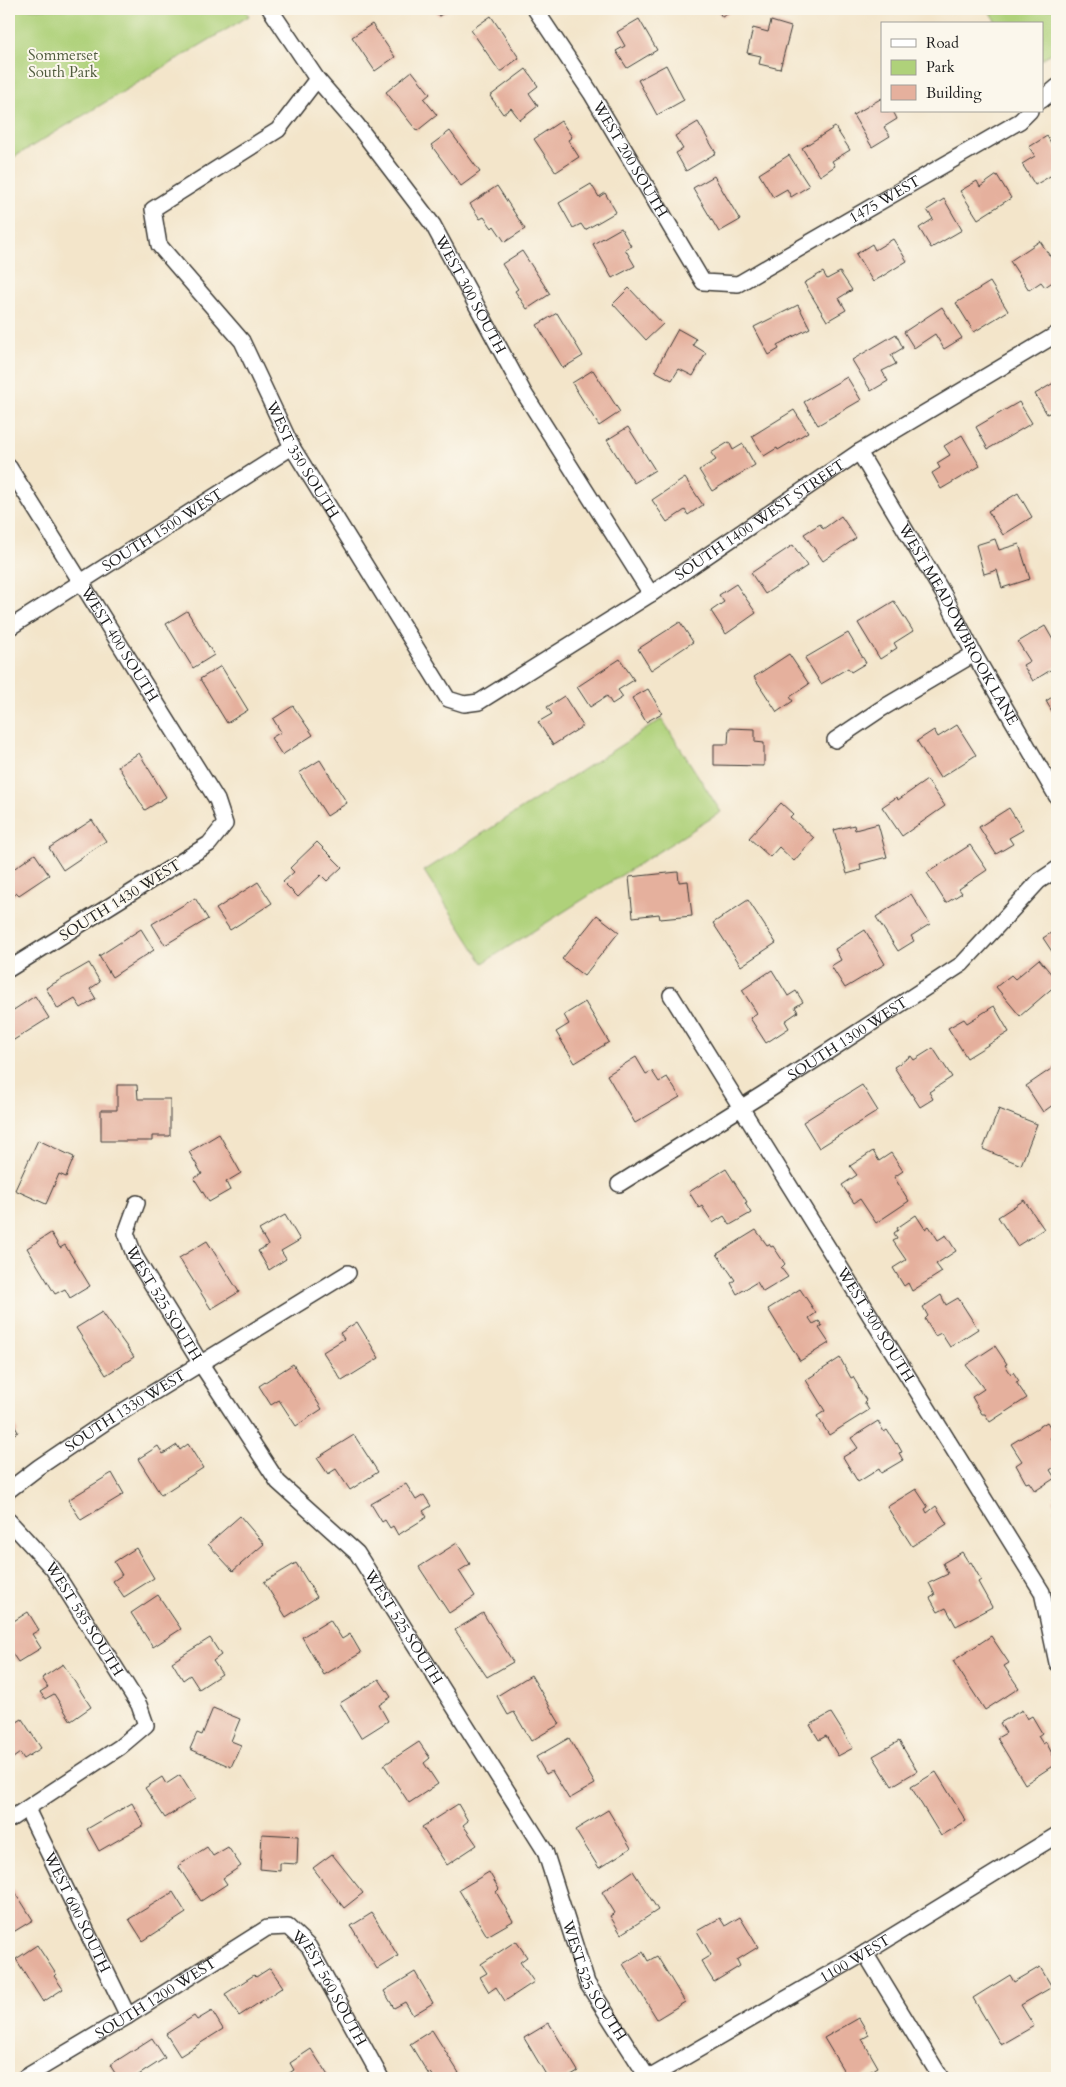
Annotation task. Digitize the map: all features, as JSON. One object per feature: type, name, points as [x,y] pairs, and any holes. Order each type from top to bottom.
[{"type":"street","name":"WEST 300 SOUTH","points":[[270,9],[317,79],[357,125],[433,225],[524,393],[651,594]]},
{"type":"street","name":"WEST 200 SOUTH","points":[[536,9],[591,93],[703,282],[738,284]]},
{"type":"street","name":"WEST 350 SOUTH","points":[[317,79],[278,130],[153,209],[159,245],[242,341],[292,447],[448,699],[464,704]]},
{"type":"street","points":[[1044,98],[1057,87]]},
{"type":"street","name":"1475 WEST","points":[[738,284],[1020,121],[1029,112]]},
{"type":"street","name":"SOUTH 1400 WEST STREET","points":[[464,704],[479,702],[651,594],[859,452],[1057,334]]},
{"type":"street","name":"SOUTH 1500 WEST","points":[[9,628],[292,447]]},
{"type":"street","name":"WEST MEADOWBROOK LANE","points":[[859,452],[944,595],[974,654],[1057,798]]},
{"type":"street","name":"WEST 400 SOUTH","points":[[9,467],[218,800],[224,824]]},
{"type":"street","points":[[835,740],[881,709],[974,654]]},
{"type":"street","name":"SOUTH 1430 WEST","points":[[9,969],[209,844],[224,824]]},
{"type":"street","name":"SOUTH 1300 WEST","points":[[619,1184],[741,1108],[962,964],[1039,881],[1057,869]]},
{"type":"street","name":"WEST 300 SOUTH","points":[[671,995],[1042,1592],[1057,1662]]},
{"type":"street","name":"WEST 525 SOUTH","points":[[136,1203],[126,1233],[136,1257],[200,1364],[278,1482],[357,1553],[545,1851],[587,1983],[649,2078]]},
{"type":"street","name":"SOUTH 1330 WEST","points":[[9,1490],[39,1467],[107,1421],[348,1273]]},
{"type":"street","name":"WEST 585 SOUTH","points":[[9,1521],[53,1569],[139,1705],[146,1725],[120,1747],[27,1809]]},
{"type":"street","points":[[9,1820],[27,1809]]},
{"type":"street","name":"WEST 600 SOUTH","points":[[27,1809],[128,2016]]},
{"type":"street","name":"1100 WEST","points":[[649,2078],[865,1953],[1057,1835]]},
{"type":"street","name":"SOUTH 1200 WEST","points":[[24,2078],[128,2016],[267,1928],[288,1927]]},
{"type":"street","name":"WEST 560 SOUTH","points":[[288,1927],[309,1947],[381,2078]]},
{"type":"street","points":[[865,1953],[941,2078]]},
{"type":"green space","name":"Sommerset South Park","points":[[9,9],[245,9],[249,16],[9,160]]},
{"type":"green space","points":[[988,9],[1057,9],[1057,47],[1044,58],[1044,22],[996,22]]},
{"type":"green space","points":[[662,719],[721,812],[483,963],[424,871]]},
{"type":"building","points":[[434,9],[450,9],[439,16]]},
{"type":"building","points":[[717,9],[736,9],[722,17]]},
{"type":"building","points":[[491,16],[519,58],[500,72],[471,30]]},
{"type":"building","points":[[639,19],[657,50],[627,68],[616,51],[625,46],[617,32]]},
{"type":"building","points":[[771,21],[791,27],[780,69],[759,64],[761,56],[747,53],[753,28],[768,32]]},
{"type":"building","points":[[372,24],[395,57],[375,71],[352,37]]},
{"type":"building","points":[[666,65],[684,100],[657,115],[638,80]]},
{"type":"building","points":[[526,69],[538,86],[529,93],[538,106],[520,120],[511,108],[503,114],[490,96]]},
{"type":"building","points":[[412,71],[430,94],[424,99],[437,115],[417,131],[386,92]]},
{"type":"building","points":[[881,99],[881,112],[894,112],[897,119],[884,127],[890,136],[872,147],[853,115]]},
{"type":"building","points":[[561,121],[572,137],[568,140],[579,157],[556,172],[534,139]]},
{"type":"building","points":[[698,122],[716,153],[686,171],[676,153],[683,149],[675,136]]},
{"type":"building","points":[[835,127],[850,150],[832,161],[835,166],[820,176],[802,148]]},
{"type":"building","points":[[450,131],[480,172],[461,186],[431,145]]},
{"type":"building","points":[[1047,136],[1057,153],[1057,172],[1035,185],[1022,164],[1035,156],[1029,147]]},
{"type":"building","points":[[789,155],[809,186],[791,197],[787,189],[773,197],[759,174]]},
{"type":"building","points":[[997,175],[1011,198],[978,219],[960,191],[977,181],[980,187]]},
{"type":"building","points":[[714,176],[740,220],[719,232],[693,188]]},
{"type":"building","points":[[591,184],[599,197],[605,193],[616,212],[585,230],[581,224],[573,228],[559,203]]},
{"type":"building","points":[[497,186],[525,229],[505,242],[494,226],[492,228],[484,217],[480,219],[470,204]]},
{"type":"building","points":[[944,199],[962,230],[931,248],[919,228],[933,219],[927,210]]},
{"type":"building","points":[[621,228],[631,246],[625,249],[635,266],[612,278],[593,244]]},
{"type":"building","points":[[893,239],[907,261],[873,282],[856,254],[872,244],[875,250]]},
{"type":"building","points":[[1040,241],[1057,267],[1057,279],[1045,287],[1041,282],[1029,290],[1010,261]]},
{"type":"building","points":[[522,251],[550,294],[527,309],[515,291],[518,289],[502,264]]},
{"type":"building","points":[[823,272],[827,279],[840,272],[852,290],[839,298],[846,310],[827,321],[804,283]]},
{"type":"building","points":[[990,282],[1008,311],[974,332],[956,303]]},
{"type":"building","points":[[629,288],[663,324],[646,340],[613,304]]},
{"type":"building","points":[[798,305],[810,328],[777,345],[779,349],[769,355],[754,327]]},
{"type":"building","points":[[942,307],[962,338],[944,349],[935,334],[914,348],[904,332]]},
{"type":"building","points":[[557,313],[583,356],[563,368],[537,325]]},
{"type":"building","points":[[678,329],[696,339],[693,345],[706,353],[693,376],[679,369],[672,380],[655,371]]},
{"type":"building","points":[[896,334],[903,348],[891,355],[896,364],[882,371],[888,381],[871,391],[852,360]]},
{"type":"building","points":[[593,370],[620,412],[599,426],[572,383]]},
{"type":"building","points":[[847,377],[861,400],[818,425],[804,402]]},
{"type":"building","points":[[1057,381],[1057,409],[1047,414],[1035,394]]},
{"type":"building","points":[[1019,402],[1032,423],[988,449],[976,427]]},
{"type":"building","points":[[794,410],[808,432],[764,456],[752,436]]},
{"type":"building","points":[[628,427],[655,470],[634,483],[607,440]]},
{"type":"building","points":[[962,435],[980,466],[941,489],[932,473],[940,468],[937,463],[950,455],[944,446]]},
{"type":"building","points":[[729,442],[733,450],[743,444],[755,465],[712,491],[699,470],[716,460],[711,453]]},
{"type":"building","points":[[685,478],[703,505],[688,515],[685,510],[667,522],[652,500]]},
{"type":"building","points":[[1018,493],[1032,517],[1003,535],[988,511]]},
{"type":"building","points":[[841,516],[856,538],[823,561],[804,534],[820,524],[823,529]]},
{"type":"building","points":[[995,539],[999,550],[1019,544],[1030,579],[1002,588],[997,570],[984,574],[976,545]]},
{"type":"building","points":[[793,545],[807,566],[765,594],[751,573]]},
{"type":"building","points":[[736,584],[756,613],[726,634],[711,611],[724,602],[719,595]]},
{"type":"building","points":[[894,601],[913,631],[894,643],[897,648],[880,659],[858,623]]},
{"type":"building","points":[[187,611],[214,655],[193,668],[166,624]]},
{"type":"building","points":[[680,622],[693,642],[651,670],[638,649]]},
{"type":"building","points":[[1045,626],[1057,647],[1057,666],[1033,681],[1023,665],[1030,661],[1018,642]]},
{"type":"building","points":[[848,633],[866,663],[851,672],[848,668],[821,684],[805,658]]},
{"type":"building","points":[[789,654],[809,684],[790,697],[793,701],[777,712],[754,677]]},
{"type":"building","points":[[620,659],[634,680],[618,690],[623,697],[612,704],[607,696],[590,707],[577,687]]},
{"type":"building","points":[[221,666],[248,710],[227,723],[200,679]]},
{"type":"building","points":[[648,689],[662,713],[646,722],[632,698]]},
{"type":"building","points":[[1057,694],[1057,720],[1046,701]]},
{"type":"building","points":[[564,696],[583,726],[553,745],[538,722],[552,714],[547,707]]},
{"type":"building","points":[[293,706],[313,735],[282,755],[271,738],[281,732],[273,719]]},
{"type":"building","points":[[957,725],[976,755],[940,778],[917,741],[934,730],[938,737]]},
{"type":"building","points":[[729,728],[755,729],[755,742],[764,743],[764,766],[714,765],[714,744],[728,744]]},
{"type":"building","points":[[139,753],[166,797],[145,810],[118,766]]},
{"type":"building","points":[[320,760],[347,803],[327,816],[299,773]]},
{"type":"building","points":[[927,780],[945,806],[902,836],[882,807],[897,797],[898,800]]},
{"type":"building","points":[[781,803],[793,814],[790,817],[814,838],[794,861],[779,847],[770,857],[749,838]]},
{"type":"building","points":[[1009,808],[1023,830],[1009,838],[1013,844],[996,854],[979,827]]},
{"type":"building","points":[[92,820],[106,841],[63,870],[49,848]]},
{"type":"building","points":[[878,824],[887,857],[860,864],[861,870],[847,874],[834,830],[854,825],[855,830]]},
{"type":"building","points":[[317,842],[342,867],[327,881],[321,875],[298,897],[283,882],[294,872],[290,868]]},
{"type":"building","points":[[970,845],[987,870],[959,889],[962,893],[946,903],[927,873]]},
{"type":"building","points":[[35,854],[49,875],[19,895],[17,893],[9,899],[9,872]]},
{"type":"building","points":[[678,872],[679,882],[688,881],[692,916],[660,919],[659,914],[633,917],[629,877]]},
{"type":"building","points":[[258,882],[272,903],[230,930],[216,909]]},
{"type":"building","points":[[911,894],[930,924],[911,936],[914,941],[898,951],[876,917]]},
{"type":"building","points":[[195,898],[208,919],[165,945],[152,924]]},
{"type":"building","points":[[748,900],[776,943],[741,966],[713,923]]},
{"type":"building","points":[[597,915],[619,932],[584,976],[562,959]]},
{"type":"building","points":[[141,929],[154,950],[112,977],[99,956]]},
{"type":"building","points":[[1057,929],[1057,959],[1043,938]]},
{"type":"building","points":[[865,930],[885,964],[845,988],[831,966],[841,960],[835,949]]},
{"type":"building","points":[[1039,959],[1057,981],[1057,984],[1020,1016],[996,987],[1011,975],[1015,979]]},
{"type":"building","points":[[89,963],[100,982],[90,989],[96,999],[81,1008],[75,999],[58,1009],[46,988]]},
{"type":"building","points":[[772,970],[788,996],[796,991],[803,1002],[795,1007],[798,1012],[785,1021],[789,1028],[766,1043],[750,1018],[757,1013],[742,990]]},
{"type":"building","points":[[35,996],[49,1018],[9,1043],[9,1013]]},
{"type":"building","points":[[585,1002],[609,1042],[575,1063],[556,1032],[569,1024],[564,1015]]},
{"type":"building","points":[[994,1006],[1009,1032],[967,1058],[948,1028],[964,1019],[967,1023]]},
{"type":"building","points":[[933,1048],[952,1077],[929,1092],[933,1099],[920,1107],[894,1067],[911,1056],[914,1060]]},
{"type":"building","points":[[636,1057],[646,1074],[652,1071],[659,1082],[667,1077],[680,1097],[635,1123],[607,1075]]},
{"type":"building","points":[[1057,1065],[1057,1102],[1043,1112],[1026,1086]]},
{"type":"building","points":[[117,1085],[137,1085],[138,1099],[170,1099],[170,1136],[152,1136],[152,1141],[101,1141],[101,1110],[117,1110]]},
{"type":"building","points":[[862,1085],[878,1111],[819,1148],[803,1122]]},
{"type":"building","points":[[999,1109],[1037,1124],[1021,1165],[983,1149]]},
{"type":"building","points":[[219,1134],[241,1173],[226,1182],[230,1190],[209,1202],[194,1178],[202,1174],[189,1152]]},
{"type":"building","points":[[38,1140],[74,1157],[66,1177],[59,1174],[46,1204],[15,1190]]},
{"type":"building","points":[[873,1151],[879,1161],[891,1153],[903,1171],[894,1177],[909,1201],[876,1223],[860,1199],[854,1203],[842,1185],[857,1175],[850,1166]]},
{"type":"building","points":[[726,1169],[747,1202],[745,1203],[751,1213],[730,1225],[724,1216],[713,1223],[702,1206],[699,1208],[689,1192]]},
{"type":"building","points":[[1024,1200],[1044,1229],[1017,1246],[998,1217]]},
{"type":"building","points":[[285,1215],[300,1240],[281,1251],[286,1259],[269,1270],[258,1251],[268,1245],[259,1230]]},
{"type":"building","points":[[916,1215],[925,1229],[929,1226],[938,1240],[946,1235],[956,1251],[936,1264],[942,1272],[912,1291],[908,1283],[904,1286],[893,1268],[906,1260],[893,1241],[897,1239],[894,1233],[898,1230],[897,1228]]},
{"type":"building","points":[[756,1230],[767,1245],[773,1246],[785,1264],[781,1268],[788,1277],[763,1292],[757,1282],[737,1294],[731,1283],[735,1280],[717,1254]]},
{"type":"building","points":[[51,1233],[60,1248],[65,1245],[90,1286],[70,1298],[65,1289],[55,1294],[27,1248]]},
{"type":"building","points":[[207,1241],[239,1292],[211,1309],[179,1258]]},
{"type":"building","points":[[800,1289],[816,1313],[809,1318],[813,1324],[819,1321],[822,1326],[819,1328],[829,1343],[800,1361],[768,1309]]},
{"type":"building","points":[[941,1295],[946,1305],[958,1298],[978,1329],[950,1347],[941,1333],[935,1336],[925,1319],[928,1316],[923,1307]]},
{"type":"building","points":[[102,1312],[134,1357],[106,1375],[76,1328]]},
{"type":"building","points":[[357,1322],[379,1358],[342,1381],[323,1352],[344,1339],[340,1333]]},
{"type":"building","points":[[995,1346],[1011,1374],[1013,1372],[1019,1381],[1016,1382],[1027,1398],[990,1422],[985,1414],[982,1414],[972,1397],[984,1389],[966,1365]]},
{"type":"building","points":[[840,1358],[851,1378],[853,1377],[859,1387],[869,1410],[829,1435],[817,1416],[825,1411],[806,1380]]},
{"type":"building","points":[[293,1364],[322,1409],[296,1426],[279,1400],[271,1405],[259,1386]]},
{"type":"building","points":[[9,1416],[18,1432],[9,1437]]},
{"type":"building","points":[[878,1421],[884,1432],[887,1430],[897,1443],[902,1452],[899,1453],[903,1460],[881,1473],[879,1469],[858,1482],[843,1457],[858,1448],[851,1438]]},
{"type":"building","points":[[1047,1422],[1055,1435],[1050,1438],[1057,1447],[1057,1465],[1050,1470],[1055,1478],[1035,1491],[1029,1482],[1026,1483],[1016,1465],[1022,1461],[1011,1444]]},
{"type":"building","points":[[354,1435],[378,1472],[350,1490],[336,1469],[328,1474],[317,1458]]},
{"type":"building","points":[[188,1444],[203,1468],[161,1495],[138,1459],[158,1446],[163,1454],[177,1445],[180,1450]]},
{"type":"building","points":[[112,1473],[124,1494],[81,1520],[68,1500]]},
{"type":"building","points":[[406,1484],[416,1500],[424,1495],[431,1506],[423,1511],[427,1517],[398,1535],[393,1526],[390,1528],[385,1520],[382,1522],[371,1504]]},
{"type":"building","points":[[916,1489],[928,1507],[925,1509],[927,1513],[936,1506],[947,1524],[912,1546],[887,1507]]},
{"type":"building","points":[[1057,1496],[1057,1516],[1053,1509],[1056,1507],[1052,1500]]},
{"type":"building","points":[[240,1516],[264,1544],[233,1571],[208,1544]]},
{"type":"building","points":[[457,1543],[470,1564],[459,1571],[475,1596],[449,1613],[419,1567]]},
{"type":"building","points":[[136,1548],[154,1578],[124,1597],[113,1581],[122,1575],[114,1562]]},
{"type":"building","points":[[962,1552],[969,1563],[971,1562],[981,1580],[978,1582],[992,1607],[956,1626],[946,1608],[938,1612],[930,1598],[935,1595],[929,1583],[948,1574],[943,1563]]},
{"type":"building","points":[[296,1563],[317,1597],[286,1617],[264,1582]]},
{"type":"building","points":[[158,1595],[181,1629],[153,1647],[131,1613]]},
{"type":"building","points":[[28,1612],[39,1630],[32,1634],[41,1648],[18,1662],[9,1649],[9,1624]]},
{"type":"building","points":[[483,1613],[513,1662],[487,1677],[455,1630]]},
{"type":"building","points":[[330,1620],[342,1639],[350,1634],[361,1653],[324,1675],[302,1637]]},
{"type":"building","points":[[991,1636],[1009,1663],[1004,1666],[1019,1688],[985,1710],[953,1661]]},
{"type":"building","points":[[210,1638],[221,1655],[213,1661],[222,1674],[199,1689],[190,1675],[183,1680],[172,1662]]},
{"type":"building","points":[[63,1664],[91,1707],[71,1721],[54,1694],[45,1699],[40,1692],[48,1687],[42,1678]]},
{"type":"building","points":[[531,1675],[560,1724],[531,1741],[514,1712],[508,1715],[497,1696]]},
{"type":"building","points":[[379,1679],[391,1697],[379,1705],[388,1721],[361,1738],[340,1703]]},
{"type":"building","points":[[213,1708],[240,1719],[231,1741],[241,1745],[231,1767],[190,1749],[197,1733],[202,1735]]},
{"type":"building","points":[[1022,1710],[1027,1719],[1032,1716],[1042,1733],[1038,1736],[1043,1744],[1046,1742],[1057,1763],[1025,1784],[997,1738],[1006,1733],[1000,1723]]},
{"type":"building","points":[[831,1713],[853,1748],[838,1756],[826,1736],[819,1740],[810,1725]]},
{"type":"building","points":[[22,1719],[41,1748],[24,1759],[20,1753],[9,1761],[9,1727]]},
{"type":"building","points":[[569,1738],[595,1784],[569,1799],[552,1771],[546,1774],[536,1757]]},
{"type":"building","points":[[899,1741],[917,1771],[892,1786],[873,1756]]},
{"type":"building","points":[[419,1742],[430,1758],[424,1763],[438,1784],[409,1803],[384,1765]]},
{"type":"building","points":[[936,1772],[966,1821],[941,1836],[911,1787]]},
{"type":"building","points":[[180,1775],[195,1799],[165,1818],[145,1788],[162,1777],[166,1784]]},
{"type":"building","points":[[132,1803],[144,1825],[99,1851],[87,1829]]},
{"type":"building","points":[[458,1804],[468,1821],[463,1825],[477,1845],[447,1865],[422,1827]]},
{"type":"building","points":[[608,1810],[631,1848],[599,1868],[575,1830]]},
{"type":"building","points":[[262,1834],[298,1836],[297,1864],[280,1863],[280,1871],[260,1869]]},
{"type":"building","points":[[207,1847],[213,1856],[228,1847],[241,1866],[223,1878],[227,1884],[201,1901],[178,1866]]},
{"type":"building","points":[[332,1854],[363,1893],[344,1908],[313,1868]]},
{"type":"building","points":[[633,1871],[658,1910],[621,1934],[610,1916],[615,1913],[602,1892]]},
{"type":"building","points":[[489,1872],[499,1889],[496,1892],[513,1921],[487,1936],[459,1890]]},
{"type":"building","points":[[9,1886],[12,1891],[14,1890],[33,1920],[10,1934]]},
{"type":"building","points":[[173,1892],[186,1913],[143,1941],[129,1919]]},
{"type":"building","points":[[372,1913],[398,1956],[377,1969],[351,1926]]},
{"type":"building","points":[[740,1917],[758,1947],[737,1960],[740,1966],[714,1982],[701,1961],[711,1955],[697,1931],[720,1918],[725,1926]]},
{"type":"building","points":[[516,1941],[527,1957],[520,1962],[534,1982],[505,2001],[496,1987],[489,1992],[480,1977],[487,1973],[481,1964]]},
{"type":"building","points":[[37,1945],[56,1974],[54,1976],[63,1989],[43,2002],[16,1959]]},
{"type":"building","points":[[643,1952],[648,1961],[657,1956],[685,2002],[657,2019],[623,1964]]},
{"type":"building","points":[[1040,1967],[1052,1987],[1021,2005],[1034,2026],[1001,2045],[973,1998],[1010,1975],[1014,1982]]},
{"type":"building","points":[[270,1968],[283,1987],[239,2016],[225,1994],[254,1975],[256,1977]]},
{"type":"building","points":[[415,1972],[433,2003],[413,2015],[405,2002],[394,2008],[384,1991]]},
{"type":"building","points":[[212,2011],[223,2029],[180,2056],[166,2034],[194,2016],[197,2020]]},
{"type":"building","points":[[859,2018],[869,2035],[862,2039],[878,2067],[859,2078],[848,2078],[824,2038]]},
{"type":"building","points":[[549,2023],[578,2071],[566,2078],[548,2078],[524,2038]]},
{"type":"building","points":[[432,2030],[459,2073],[451,2078],[435,2078],[431,2073],[429,2075],[410,2044]]},
{"type":"building","points":[[152,2038],[165,2058],[134,2078],[118,2078],[110,2065]]},
{"type":"building","points":[[311,2049],[329,2077],[282,2078],[294,2070],[290,2063]]}]
